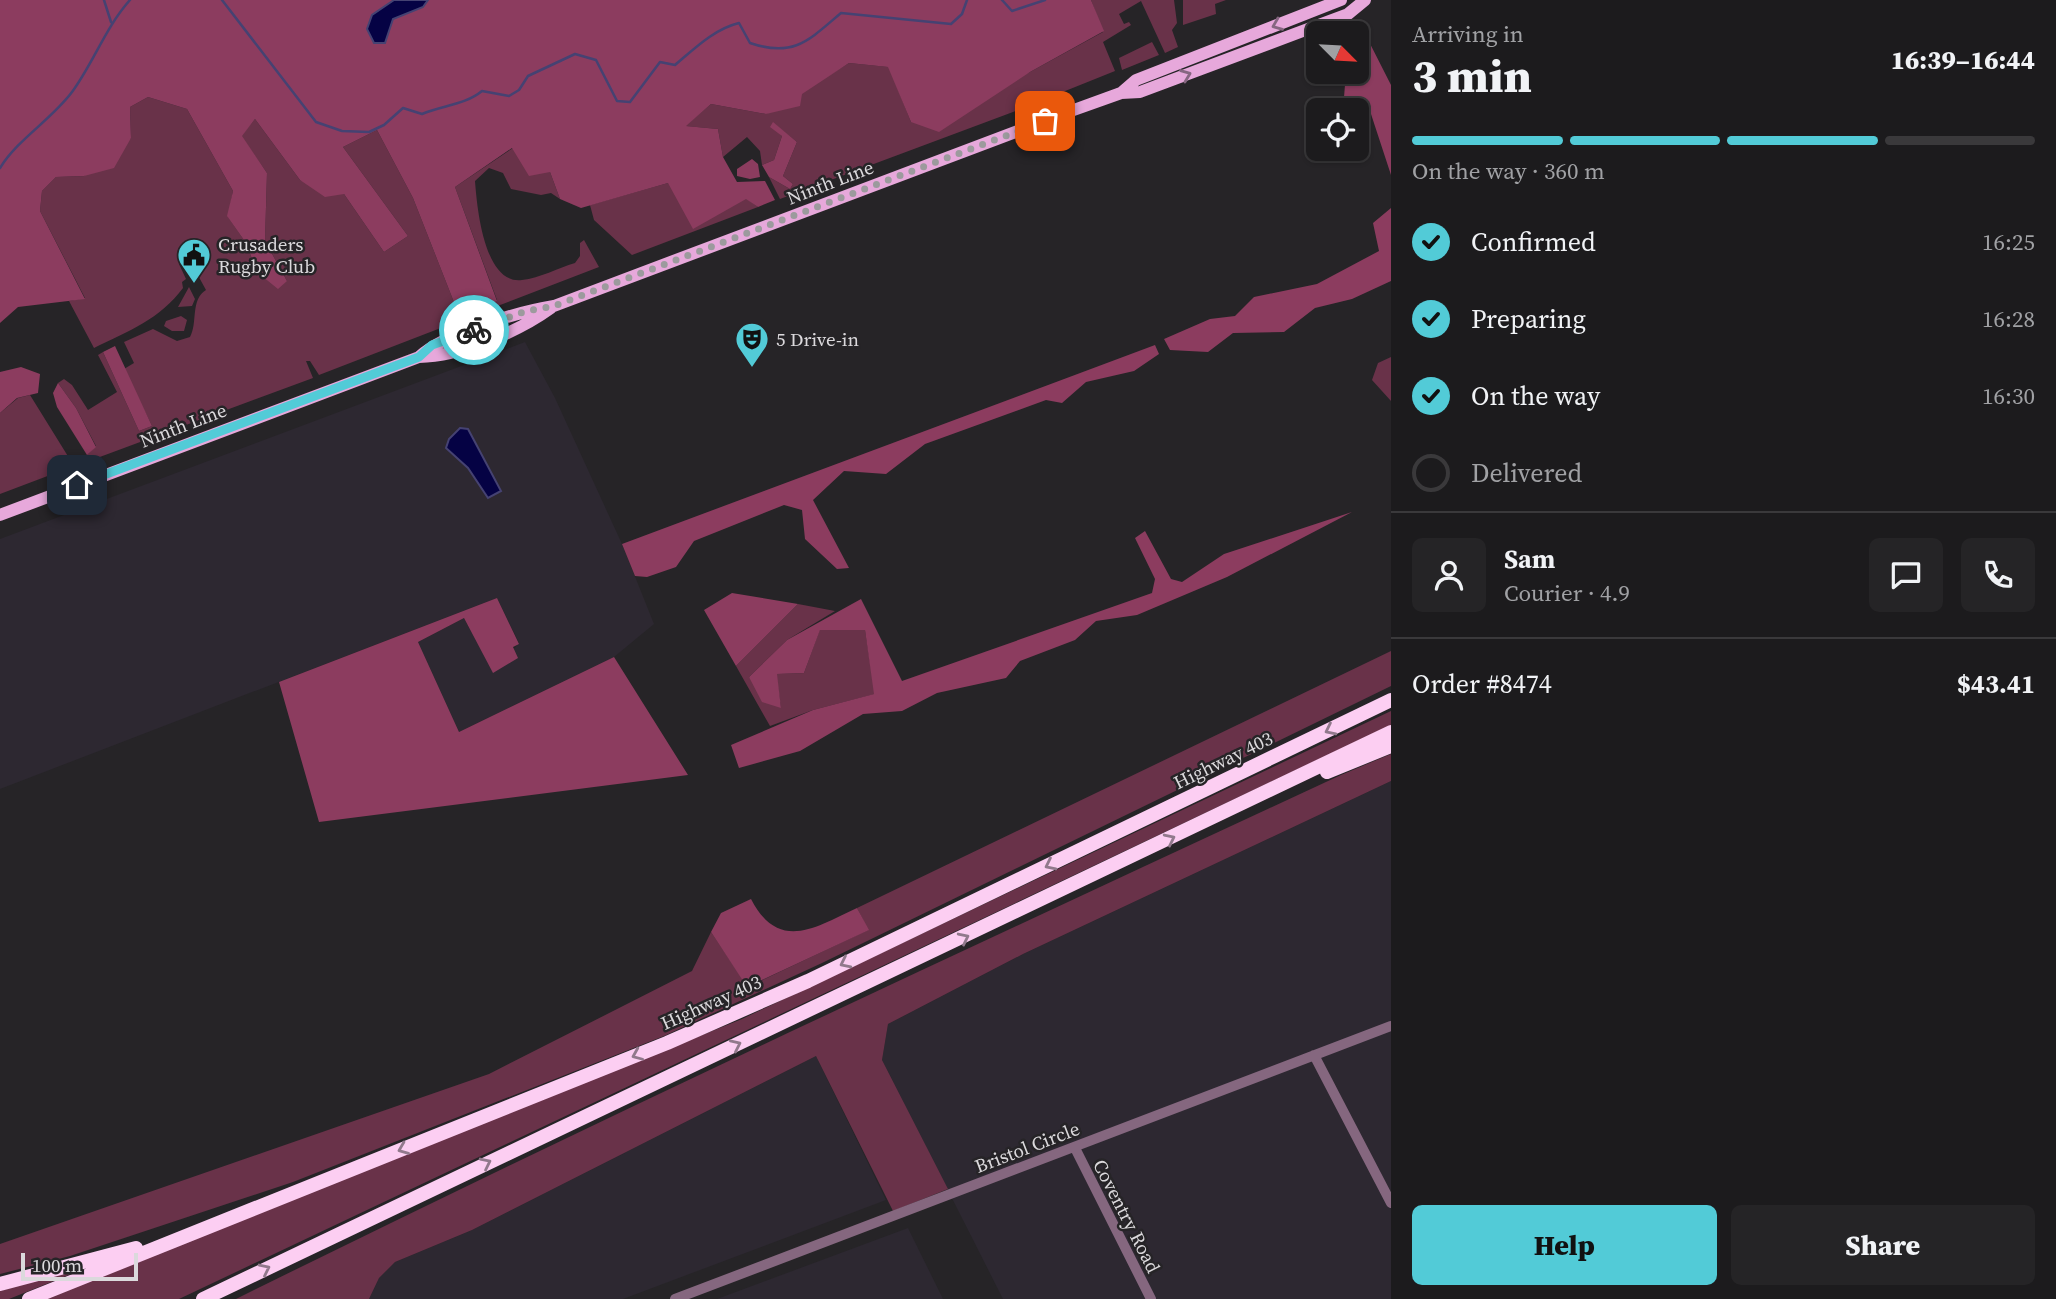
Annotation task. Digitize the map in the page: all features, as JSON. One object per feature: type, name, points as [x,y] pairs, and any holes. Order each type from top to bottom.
[{"type":"highway","name":"Highway 403","points":[[29,1299],[557,1089],[808,981],[1391,700]]},
{"type":"highway","points":[[203,1299],[1391,732]]},
{"type":"highway","points":[[1292,781],[1322,775],[1391,746]]},
{"type":"highway","points":[[0,1284],[181,1237]]},
{"type":"main road","name":"Ninth Line","points":[[1121,93],[1136,80],[1341,0]]},
{"type":"main road","name":"Ninth Line","points":[[0,515],[419,357],[432,345],[526,311],[554,306],[1121,93],[1140,92],[1348,14],[1365,0]]},
{"type":"street","name":"Bristol Circle","points":[[675,1299],[1391,1026]]},
{"type":"street","points":[[1314,1055],[1391,1203]]},
{"type":"street","name":"Coventry Road","points":[[1075,1148],[1151,1299]]},
{"type":"shaded area","points":[[0,0],[1091,0],[1104,31],[1030,72],[939,132],[911,122],[888,67],[849,63],[802,94],[800,106],[766,114],[711,104],[686,126],[718,129],[723,157],[737,182],[765,181],[775,200],[758,207],[746,199],[693,229],[668,183],[581,208],[560,199],[550,172],[529,176],[512,148],[455,187],[497,301],[459,315],[413,198],[377,130],[343,147],[408,236],[384,252],[344,194],[325,197],[300,180],[255,119],[242,136],[267,173],[265,241],[287,281],[278,289],[257,272],[246,243],[227,216],[233,191],[187,109],[148,97],[130,107],[131,138],[114,168],[84,176],[56,177],[42,191],[40,211],[85,299],[18,307],[0,323]]},
{"type":"shaded area","points":[[394,0],[428,0],[423,7],[393,19],[385,43],[374,43],[367,29],[372,15]]},
{"type":"shaded area","points":[[1091,0],[1174,0],[1177,23],[1172,30],[1178,47],[1165,53],[1141,1],[1119,14],[1124,24],[1129,22],[1131,25],[1103,42],[1115,71],[780,199],[769,177],[790,189],[793,184],[783,176],[797,142],[773,123],[782,136],[774,160],[762,165],[760,151],[747,137],[723,157],[718,129],[685,126],[711,104],[766,114],[849,63],[889,67],[911,122],[1030,72],[1103,32]]},
{"type":"shaded area","points":[[1183,0],[1226,0],[1215,4],[1216,14],[1183,25]]},
{"type":"shaded area","points":[[1152,42],[1159,55],[1122,70],[1119,58]]},
{"type":"shaded area","points":[[1369,42],[1391,85],[1391,175],[1369,114],[1369,98],[1344,98],[1345,84],[1369,84]]},
{"type":"shaded area","points":[[148,97],[187,109],[233,191],[228,217],[246,243],[257,272],[287,281],[265,241],[267,173],[241,136],[255,119],[300,180],[344,194],[384,252],[408,236],[343,147],[377,130],[413,198],[459,315],[497,300],[455,187],[513,148],[550,172],[560,199],[551,193],[541,195],[511,189],[503,173],[489,168],[475,181],[485,242],[499,270],[509,278],[522,280],[542,275],[575,263],[580,256],[580,243],[584,240],[599,267],[319,375],[310,361],[306,361],[313,378],[89,461],[87,455],[96,446],[76,408],[58,383],[64,379],[72,385],[88,410],[117,392],[98,355],[103,352],[139,431],[152,426],[124,369],[134,363],[124,342],[153,329],[177,341],[190,337],[198,300],[206,290],[189,259],[179,264],[186,279],[174,299],[143,323],[94,348],[69,301],[85,298],[40,211],[42,191],[56,177],[84,176],[131,138],[130,107]]},
{"type":"shaded area","points":[[773,122],[797,142],[783,176],[793,184],[790,189],[769,177],[762,165],[774,160],[782,136],[770,127]]},
{"type":"shaded area","points":[[752,159],[758,164],[760,177],[750,179],[737,176],[737,169]]},
{"type":"shaded area","points":[[668,183],[746,198],[758,207],[632,255],[594,220],[590,205]]},
{"type":"shaded area","points":[[1391,208],[1391,281],[1352,299],[1315,308],[1284,332],[1233,333],[1208,352],[1170,350],[1164,339],[1210,319],[1235,316],[1254,297],[1317,284],[1379,251],[1373,223]]},
{"type":"shaded area","points":[[189,287],[195,299],[192,306],[178,307]]},
{"type":"shaded area","points":[[181,316],[187,320],[184,331],[172,331],[164,326],[166,321]]},
{"type":"shaded area","points":[[525,342],[555,398],[622,544],[654,624],[614,657],[459,732],[418,642],[464,618],[493,672],[519,643],[497,598],[0,789],[0,539]]},
{"type":"shaded area","points":[[1155,345],[1159,354],[1134,371],[1086,382],[1062,403],[1046,400],[925,444],[886,474],[844,471],[813,500],[849,568],[837,569],[805,539],[802,510],[784,505],[694,541],[676,567],[647,577],[635,576],[622,544]]},
{"type":"shaded area","points":[[115,346],[152,426],[139,431],[103,352]]},
{"type":"shaded area","points":[[1391,357],[1391,401],[1372,380],[1378,363]]},
{"type":"shaded area","points":[[21,367],[40,374],[38,393],[17,398],[0,413],[0,372]]},
{"type":"shaded area","points":[[58,383],[76,408],[96,447],[87,455],[57,407],[53,393]]},
{"type":"shaded area","points":[[30,395],[74,466],[0,494],[0,413],[18,398]]},
{"type":"shaded area","points":[[460,428],[468,429],[501,491],[488,498],[468,468],[446,448],[449,439]]},
{"type":"shaded area","points":[[1352,512],[1227,577],[1137,615],[1096,621],[1075,640],[1020,661],[1006,678],[937,693],[902,711],[863,714],[800,751],[739,768],[731,745],[813,710],[874,694],[865,630],[820,630],[804,673],[777,674],[781,708],[762,702],[749,677],[787,640],[861,599],[902,681],[1152,593],[1155,579],[1135,538],[1145,531],[1171,579],[1182,582],[1224,554]]},
{"type":"shaded area","points":[[732,593],[798,604],[736,666],[704,610]]},
{"type":"shaded area","points":[[497,598],[519,644],[513,647],[518,658],[493,673],[464,618],[418,642],[459,732],[614,657],[688,775],[319,822],[279,682]]},
{"type":"shaded area","points":[[798,604],[835,611],[787,640],[749,677],[781,708],[776,674],[804,673],[820,629],[865,630],[875,694],[813,710],[770,726],[736,666]]},
{"type":"shaded area","points":[[1391,651],[1391,686],[822,963],[664,1036],[293,1182],[70,1256],[0,1274],[0,1244],[489,1074],[692,971],[711,932],[748,987],[868,930],[857,908]]},
{"type":"shaded area","points":[[1391,711],[1391,725],[179,1299],[45,1299],[742,1019]]},
{"type":"shaded area","points":[[1391,754],[1391,781],[1023,954],[888,1024],[882,1060],[948,1189],[893,1211],[816,1056],[472,1230],[395,1262],[379,1278],[369,1299],[236,1299],[787,1034]]},
{"type":"shaded area","points":[[1391,781],[1391,1299],[1003,1299],[882,1060],[888,1024],[1023,954]]},
{"type":"shaded area","points":[[751,899],[762,916],[774,926],[786,931],[813,928],[857,908],[869,930],[747,987],[711,932],[721,913]]},
{"type":"shaded area","points":[[816,1056],[886,1200],[623,1299],[369,1299],[379,1278],[395,1262],[472,1230]]},
{"type":"shaded area","points":[[908,1228],[943,1299],[717,1299]]},
{"type":"shaded area","points":[[75,1269],[76,1272],[9,1299],[0,1299],[0,1291]]},
{"type":"waterway","points":[[104,0],[111,22]]},
{"type":"waterway","points":[[0,168],[16,148],[72,92],[113,22],[130,0]]},
{"type":"waterway","points":[[222,0],[316,122],[342,131],[369,132],[384,125],[403,108],[422,114],[461,102],[482,91],[509,96],[519,90],[528,76],[575,54],[596,60],[617,101],[630,102],[660,62],[675,65],[713,35],[739,23],[750,43],[765,47],[790,47],[810,38],[841,13],[951,24],[962,14],[967,0]]},
{"type":"waterway","points":[[1002,0],[1012,11],[1045,0]]},
{"type":"way so far","points":[[474,330],[526,311],[554,306],[1045,121]]},
{"type":"place","name":"Crusaders Rugby Club","points":[[194,285]]},
{"type":"place","name":"5 Drive-in","points":[[752,369]]},
{"type":"route","points":[[77,485],[419,357],[432,345],[474,330]]}]
